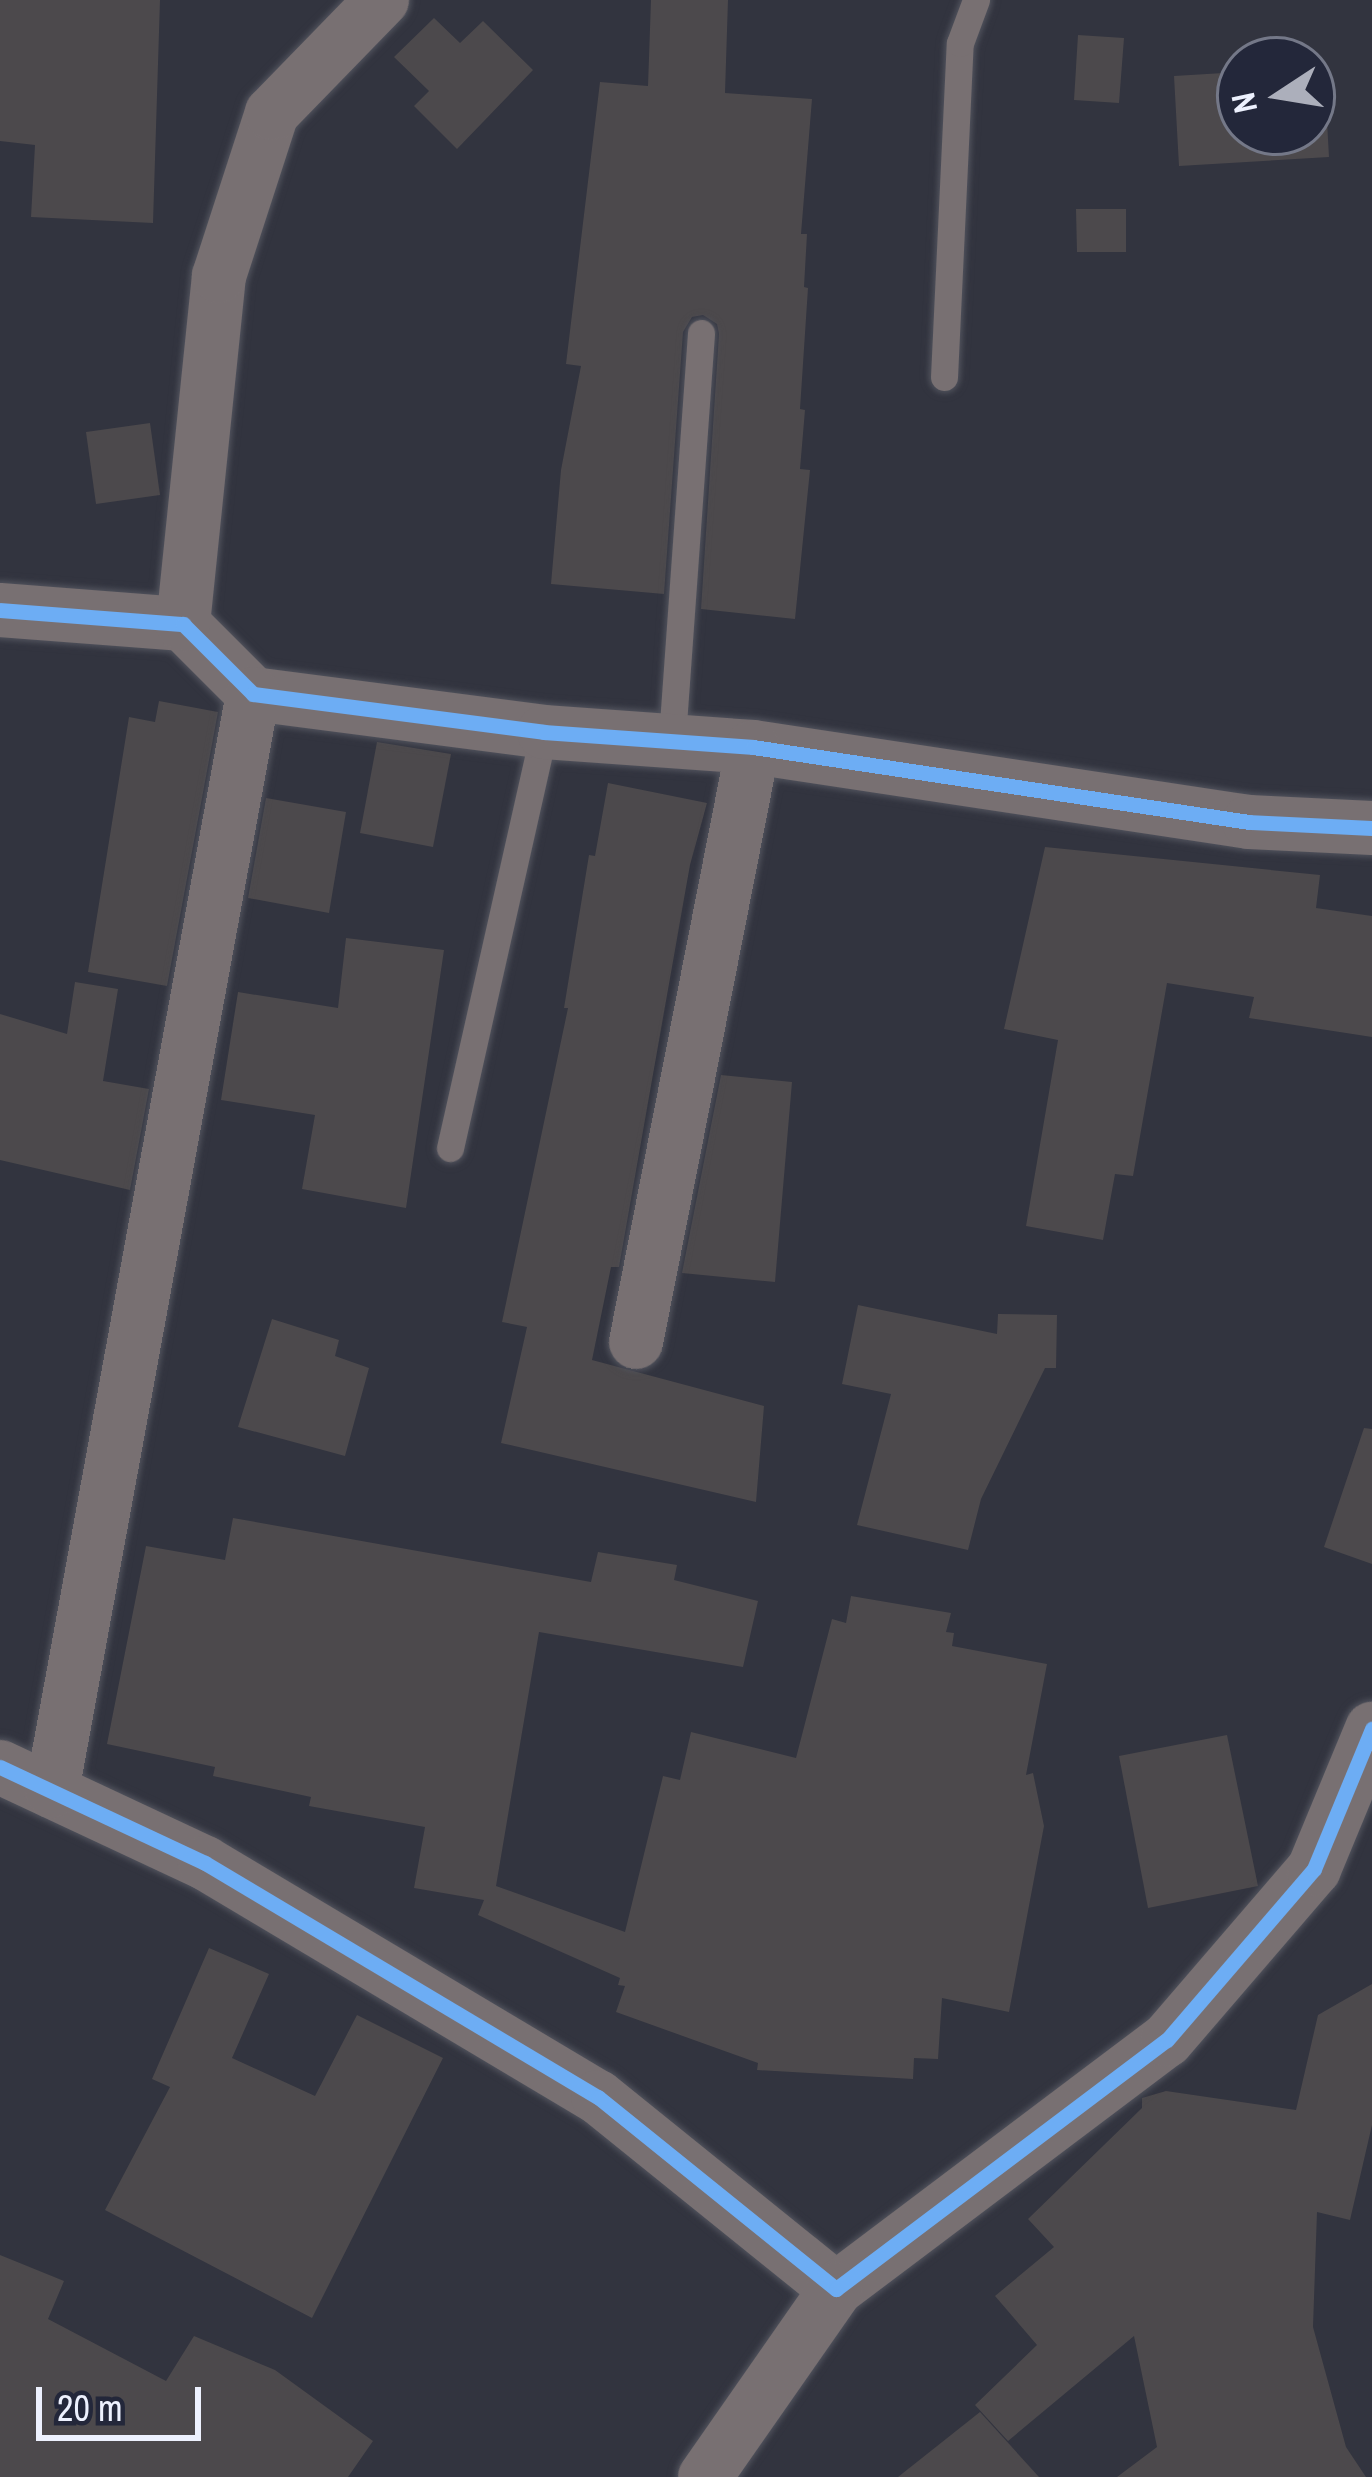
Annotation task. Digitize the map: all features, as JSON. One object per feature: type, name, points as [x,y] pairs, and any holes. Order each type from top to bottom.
[{"type":"street","points":[[183,624],[219,276],[272,113],[382,0]]},
{"type":"street","points":[[0,610],[183,624],[253,694],[544,732],[753,747],[1249,822],[1372,828]]},
{"type":"street","points":[[52,1791],[253,694]]},
{"type":"street","points":[[637,1342],[753,747]]},
{"type":"street","points":[[705,2477],[836,2289],[1167,2039],[1314,1870],[1372,1729]]},
{"type":"street","points":[[0,1767],[206,1863],[598,2098],[836,2289]]},
{"type":"lane","points":[[944,377],[960,44],[976,0]]},
{"type":"lane","points":[[672,739],[701,333]]},
{"type":"lane","points":[[450,1148],[544,732]]},
{"type":"building","points":[[0,0],[160,0],[153,223],[31,217],[35,145],[0,141]]},
{"type":"building","points":[[651,0],[728,0],[725,93],[812,99],[801,234],[807,234],[804,287],[808,288],[800,409],[805,410],[800,469],[810,470],[795,619],[701,609],[719,334],[717,324],[703,315],[692,317],[683,332],[664,594],[551,584],[561,470],[581,366],[566,364],[600,82],[648,86]]},
{"type":"building","points":[[434,18],[460,43],[483,21],[533,70],[457,149],[414,106],[429,91],[394,57]]},
{"type":"building","points":[[1078,35],[1124,38],[1119,103],[1074,100]]},
{"type":"building","points":[[1216,73],[1216,156],[1329,157],[1179,166],[1174,76]]},
{"type":"building","points":[[1076,209],[1126,209],[1126,252],[1077,252]]},
{"type":"building","points":[[150,423],[160,495],[96,504],[86,432]]},
{"type":"building","points":[[159,701],[218,712],[167,986],[88,972],[129,717],[155,722]]},
{"type":"building","points":[[377,742],[451,754],[433,847],[360,833]]},
{"type":"building","points":[[608,783],[707,803],[690,865],[619,1267],[611,1267],[592,1360],[764,1406],[756,1502],[501,1443],[527,1327],[502,1322],[568,1008],[564,1008],[589,855],[595,856]]},
{"type":"building","points":[[266,798],[346,812],[329,913],[248,898]]},
{"type":"building","points":[[1045,847],[1320,875],[1316,908],[1372,916],[1372,1037],[1249,1018],[1254,997],[1167,983],[1133,1176],[1115,1174],[1103,1240],[1026,1226],[1058,1040],[1004,1029]]},
{"type":"building","points":[[346,938],[444,950],[406,1208],[302,1189],[315,1115],[221,1100],[238,992],[338,1008]]},
{"type":"building","points":[[75,982],[118,989],[103,1081],[149,1089],[130,1190],[0,1160],[0,1014],[67,1034]]},
{"type":"building","points":[[721,1075],[792,1082],[775,1282],[682,1273]]},
{"type":"building","points":[[858,1305],[997,1334],[998,1314],[1057,1315],[1056,1368],[1045,1368],[981,1499],[968,1550],[857,1525],[891,1394],[842,1384]]},
{"type":"building","points":[[272,1319],[339,1340],[335,1356],[369,1368],[345,1456],[238,1427]]},
{"type":"building","points":[[1364,1428],[1372,1429],[1372,1564],[1324,1547]]},
{"type":"building","points":[[233,1518],[591,1582],[598,1552],[677,1565],[674,1580],[758,1601],[743,1667],[539,1632],[496,1886],[625,1932],[663,1776],[680,1780],[691,1732],[796,1758],[832,1619],[846,1623],[851,1596],[951,1613],[946,1632],[954,1633],[952,1646],[1047,1664],[1026,1775],[1033,1773],[1044,1826],[1009,2012],[942,1998],[938,2059],[914,2058],[913,2079],[757,2070],[758,2063],[616,2012],[625,1986],[618,1985],[620,1978],[478,1915],[484,1900],[414,1888],[425,1827],[309,1806],[311,1797],[213,1776],[215,1767],[107,1744],[146,1546],[225,1560]]},
{"type":"building","points":[[1227,1735],[1258,1886],[1148,1908],[1119,1756]]},
{"type":"building","points":[[209,1948],[269,1974],[232,2058],[315,2096],[357,2015],[443,2058],[312,2318],[105,2210],[170,2087],[152,2079]]},
{"type":"building","points":[[1372,1984],[1372,2125],[1350,2220],[1317,2212],[1313,2327],[1346,2447],[1366,2477],[1117,2477],[1157,2447],[1134,2336],[1008,2441],[975,2405],[1037,2345],[995,2296],[1054,2247],[1028,2219],[1142,2108],[1142,2098],[1166,2091],[1296,2110],[1318,2015]]},
{"type":"building","points":[[0,2255],[64,2281],[48,2319],[166,2381],[194,2336],[275,2370],[373,2441],[348,2477],[0,2477]]},
{"type":"building","points":[[980,2412],[1039,2477],[898,2477]]},
{"type":"cycle path","points":[[0,610],[183,624],[253,694],[544,732],[753,747],[1249,822],[1372,828]]},
{"type":"cycle path","points":[[0,1767],[205,1863],[598,2097],[836,2289],[1167,2040],[1314,1869],[1372,1729]]}]
